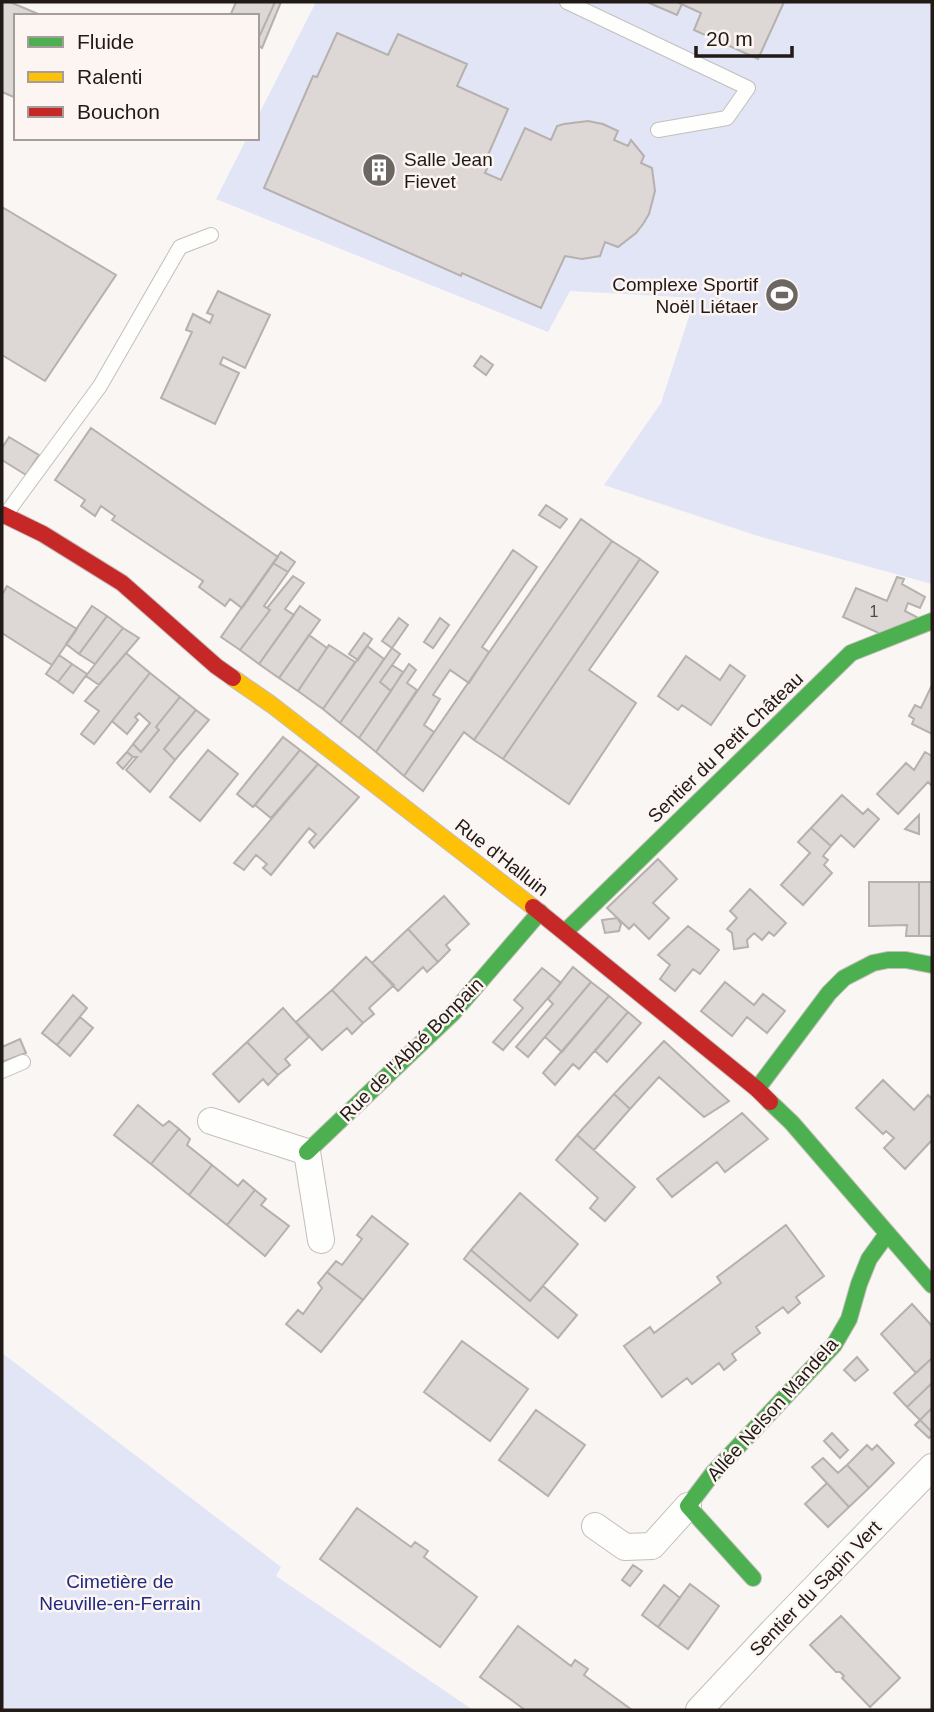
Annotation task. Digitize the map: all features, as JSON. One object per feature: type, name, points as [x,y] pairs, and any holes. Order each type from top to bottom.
[{"type":"street","name":"Rue d'Halluin","points":[[3,517],[43,534],[122,583],[216,666],[272,705],[540,912],[757,1089],[792,1124],[932,1285]]},
{"type":"street","name":"Sentier du Petit Château","points":[[565,932],[851,653],[932,621]]},
{"type":"street","name":"Rue de l'Abbé Bonpain","points":[[307,1152],[453,1013],[540,912]]},
{"type":"street","points":[[757,1089],[829,993],[844,978],[873,963],[888,960],[932,965]]},
{"type":"street","points":[[211,1121],[307,1152],[321,1240]]},
{"type":"street","name":"Allée Nelson Mandela","points":[[595,1525],[625,1547],[652,1546],[713,1473],[834,1345],[849,1319],[869,1259],[887,1234]]},
{"type":"street","name":"Sentier du Sapin Vert","points":[[699,1710],[932,1467]]},
{"type":"street","points":[[688,1506],[753,1578]]},
{"type":"lane","points":[[567,2],[748,88],[727,118],[658,130]]},
{"type":"lane","points":[[3,517],[100,386],[180,247],[211,235]]},
{"type":"lane","points":[[2,1071],[23,1062]]},
{"type":"green space","name":"Complexe Sportif Noël Liétaer","points":[[316,2],[932,2],[932,584],[761,537],[604,485],[661,403],[695,298],[570,291],[548,332],[216,199],[246,140],[259,140],[259,114]]},
{"type":"green space","name":"Cimetière de Neuville-en-Ferrain","points":[[2,1353],[281,1567],[276,1576],[473,1710],[2,1710]]},
{"type":"building","points":[[2,2],[10,2],[38,14],[14,14],[14,97],[2,92]]},
{"type":"building","points":[[236,2],[275,2],[260,35],[259,14],[231,14]]},
{"type":"building","points":[[275,2],[281,2],[262,48],[259,46],[260,35]]},
{"type":"building","points":[[647,2],[677,2],[682,4],[677,15]]},
{"type":"building","points":[[677,2],[784,2],[758,59],[694,30],[701,13]]},
{"type":"building","name":"Salle Jean Fievet","points":[[337,33],[388,55],[398,34],[467,64],[457,86],[508,109],[488,155],[492,157],[485,173],[501,180],[525,128],[551,140],[557,126],[564,124],[588,121],[618,131],[614,140],[628,146],[631,140],[644,156],[641,163],[652,168],[655,191],[649,214],[643,224],[618,247],[605,242],[600,256],[582,259],[565,256],[541,308],[462,273],[461,276],[264,188],[313,76],[317,77]]},
{"type":"building","points":[[2,207],[116,275],[45,381],[2,355]]},
{"type":"building","points":[[218,291],[270,315],[245,368],[223,357],[220,364],[239,373],[215,424],[161,398],[192,332],[186,330],[193,314],[210,323],[213,315],[207,313]]},
{"type":"building","points":[[481,356],[493,365],[486,375],[474,366]]},
{"type":"building","points":[[91,428],[278,557],[242,608],[230,599],[225,606],[199,587],[203,581],[112,520],[115,516],[101,506],[95,516],[81,506],[85,500],[55,480]]},
{"type":"building","points":[[9,437],[39,455],[26,475],[2,460],[2,448]]},
{"type":"building","points":[[546,505],[567,519],[560,528],[539,515]]},
{"type":"building","points":[[581,519],[612,541],[474,740],[464,732],[423,791],[404,776]]},
{"type":"building","points":[[612,541],[640,559],[503,759],[474,740]]},
{"type":"building","points":[[513,550],[537,567],[482,647],[489,652],[469,683],[450,670],[433,695],[440,699],[424,725],[434,732],[404,776],[376,752]]},
{"type":"building","points":[[281,552],[295,562],[288,572],[273,563]]},
{"type":"building","points":[[640,559],[658,572],[589,670],[636,703],[569,804],[503,759]]},
{"type":"building","points":[[273,563],[288,572],[264,606],[270,610],[240,650],[221,637]]},
{"type":"building","points":[[293,576],[304,583],[285,609],[294,615],[259,664],[240,650],[270,610],[267,608]]},
{"type":"building","points":[[897,577],[904,579],[902,584],[925,597],[920,608],[908,603],[905,611],[924,621],[881,634],[843,617],[856,588],[887,601]]},
{"type":"building","points":[[7,586],[77,629],[52,665],[2,633],[2,595]]},
{"type":"building","points":[[92,606],[107,616],[79,654],[66,644]]},
{"type":"building","points":[[300,606],[320,620],[279,678],[259,664]]},
{"type":"building","points":[[107,616],[123,628],[95,664],[79,654]]},
{"type":"building","points":[[399,618],[408,625],[392,648],[382,641]]},
{"type":"building","points":[[440,618],[449,625],[433,648],[424,642]]},
{"type":"building","points":[[123,628],[139,638],[99,685],[86,676]]},
{"type":"building","points":[[364,633],[372,639],[358,660],[349,654]]},
{"type":"building","points":[[309,635],[327,648],[298,691],[279,678]]},
{"type":"building","points":[[329,645],[355,662],[323,709],[298,691]]},
{"type":"building","points":[[367,646],[384,659],[340,723],[323,709]]},
{"type":"building","points":[[392,648],[400,654],[380,682],[391,691],[359,738],[340,723]]},
{"type":"building","points":[[126,653],[150,673],[94,744],[81,734],[99,711],[85,701]]},
{"type":"building","points":[[59,655],[72,664],[58,682],[46,674]]},
{"type":"building","points":[[686,656],[720,680],[730,665],[745,676],[711,725],[682,705],[678,710],[658,696]]},
{"type":"building","points":[[72,664],[87,674],[73,693],[58,682]]},
{"type":"building","points":[[409,664],[416,670],[407,683],[417,690],[376,752],[359,738]]},
{"type":"building","points":[[392,665],[403,672],[391,691],[380,682]]},
{"type":"building","points":[[150,673],[180,697],[156,727],[159,730],[141,752],[133,744],[150,723],[139,713],[135,717],[138,720],[127,734],[112,721]]},
{"type":"building","points":[[932,685],[932,734],[912,724],[914,719],[909,716],[915,705],[921,708]]},
{"type":"building","points":[[180,697],[196,710],[164,749],[175,760],[150,792],[126,770],[137,757],[127,752],[133,744],[141,752],[159,730],[156,727]]},
{"type":"building","points":[[196,710],[209,720],[175,760],[164,749]]},
{"type":"building","points":[[283,737],[300,750],[253,807],[237,794]]},
{"type":"building","points":[[208,750],[238,774],[200,821],[170,797]]},
{"type":"building","points":[[300,750],[318,764],[271,818],[255,805]]},
{"type":"building","points":[[127,752],[133,757],[123,769],[117,763]]},
{"type":"building","points":[[925,752],[932,756],[932,786],[928,782],[898,814],[877,794],[906,763],[914,770]]},
{"type":"building","points":[[318,764],[359,797],[314,848],[309,842],[316,834],[309,828],[271,875],[263,868],[267,864],[256,855],[244,870],[234,863]]},
{"type":"building","points":[[842,795],[863,814],[868,809],[879,819],[854,847],[841,835],[831,846],[811,828]]},
{"type":"building","points":[[919,815],[919,834],[905,829]]},
{"type":"building","points":[[811,828],[831,846],[823,856],[828,860],[824,865],[832,873],[803,905],[781,885],[810,853],[798,842]]},
{"type":"building","points":[[658,859],[677,879],[653,903],[669,918],[649,939],[634,924],[629,929],[607,908]]},
{"type":"building","points":[[869,882],[919,882],[919,936],[906,936],[907,925],[869,926]]},
{"type":"building","points":[[919,882],[932,882],[932,936],[919,936]]},
{"type":"building","points":[[750,889],[786,923],[774,936],[769,932],[762,940],[754,933],[747,940],[748,947],[734,949],[732,933],[727,929],[737,918],[730,911]]},
{"type":"building","points":[[444,896],[469,924],[446,945],[450,950],[438,962],[408,929]]},
{"type":"building","points":[[617,918],[621,924],[619,931],[605,933],[602,920]]},
{"type":"building","points":[[688,926],[719,950],[700,974],[693,969],[675,991],[660,979],[670,965],[658,955]]},
{"type":"building","points":[[408,929],[438,962],[427,972],[423,967],[398,991],[372,963]]},
{"type":"building","points":[[366,957],[394,985],[369,1008],[374,1014],[363,1023],[332,990]]},
{"type":"building","points":[[573,967],[591,982],[528,1057],[516,1047],[553,1004],[548,999]]},
{"type":"building","points":[[542,968],[561,983],[503,1050],[493,1042],[523,1008],[514,1000]]},
{"type":"building","points":[[591,982],[609,996],[562,1052],[545,1037]]},
{"type":"building","points":[[725,982],[754,1005],[763,994],[785,1011],[767,1033],[747,1017],[732,1036],[701,1011]]},
{"type":"building","points":[[332,990],[363,1023],[352,1034],[347,1028],[322,1050],[296,1022]]},
{"type":"building","points":[[73,995],[87,1008],[57,1045],[42,1033]]},
{"type":"building","points":[[609,996],[628,1012],[579,1069],[573,1064],[555,1085],[543,1073]]},
{"type":"building","points":[[283,1008],[309,1037],[285,1059],[290,1065],[278,1075],[247,1042]]},
{"type":"building","points":[[628,1012],[641,1023],[607,1062],[595,1051]]},
{"type":"building","points":[[80,1017],[93,1028],[70,1056],[57,1045]]},
{"type":"building","points":[[20,1039],[26,1053],[2,1062],[2,1047]]},
{"type":"building","points":[[664,1041],[729,1101],[704,1117],[659,1077],[630,1109],[614,1094]]},
{"type":"building","points":[[247,1042],[278,1075],[268,1085],[263,1079],[239,1102],[213,1074]]},
{"type":"building","points":[[883,1080],[914,1110],[928,1095],[932,1099],[932,1140],[905,1169],[884,1148],[894,1138],[886,1131],[883,1134],[856,1108]]},
{"type":"building","points":[[614,1094],[630,1109],[594,1150],[577,1135]]},
{"type":"building","points":[[138,1105],[163,1126],[169,1121],[179,1129],[151,1164],[114,1135]]},
{"type":"building","points":[[742,1113],[768,1139],[725,1172],[717,1162],[672,1197],[657,1179]]},
{"type":"building","points":[[179,1129],[190,1139],[187,1145],[212,1165],[189,1195],[151,1164]]},
{"type":"building","points":[[577,1135],[635,1187],[605,1221],[590,1208],[598,1198],[556,1160]]},
{"type":"building","points":[[212,1165],[238,1186],[243,1180],[255,1190],[227,1225],[189,1195]]},
{"type":"building","points":[[255,1190],[266,1199],[261,1205],[289,1226],[265,1256],[227,1225]]},
{"type":"building","points":[[520,1193],[578,1244],[530,1301],[471,1250]]},
{"type":"building","points":[[372,1216],[408,1244],[363,1300],[327,1272],[336,1261],[342,1265],[362,1239],[357,1235]]},
{"type":"building","points":[[786,1225],[824,1276],[796,1297],[800,1303],[788,1313],[783,1307],[756,1327],[760,1333],[732,1354],[736,1360],[724,1370],[719,1363],[692,1384],[687,1378],[662,1397],[624,1346],[650,1327],[654,1333],[721,1283],[717,1277]]},
{"type":"building","points":[[471,1250],[530,1301],[543,1286],[577,1315],[558,1338],[464,1259]]},
{"type":"building","points":[[327,1272],[363,1300],[321,1352],[286,1324],[298,1310],[303,1314],[322,1288],[318,1283]]},
{"type":"building","points":[[912,1304],[932,1326],[932,1358],[916,1373],[881,1334]]},
{"type":"building","points":[[462,1341],[528,1389],[490,1441],[424,1392]]},
{"type":"building","points":[[857,1357],[868,1370],[855,1381],[844,1370]]},
{"type":"building","points":[[932,1358],[932,1383],[907,1407],[894,1393]]},
{"type":"building","points":[[932,1383],[932,1408],[920,1420],[907,1407]]},
{"type":"building","points":[[932,1408],[932,1432],[920,1420]]},
{"type":"building","points":[[536,1410],[585,1445],[548,1496],[499,1460]]},
{"type":"building","points":[[920,1420],[932,1432],[929,1438],[915,1425]]},
{"type":"building","points":[[832,1433],[848,1450],[840,1458],[824,1441]]},
{"type":"building","points":[[867,1445],[872,1450],[877,1445],[894,1463],[869,1488],[847,1465]]},
{"type":"building","points":[[823,1458],[838,1473],[847,1465],[869,1488],[849,1507],[812,1467]]},
{"type":"building","points":[[827,1483],[849,1507],[828,1527],[805,1504]]},
{"type":"building","points":[[357,1508],[411,1547],[415,1542],[428,1551],[424,1557],[477,1597],[440,1647],[320,1559]]},
{"type":"building","points":[[633,1565],[642,1571],[630,1586],[622,1580]]},
{"type":"building","points":[[690,1584],[719,1606],[688,1649],[658,1627]]},
{"type":"building","points":[[664,1585],[680,1598],[658,1627],[642,1615]]},
{"type":"building","points":[[841,1616],[900,1678],[870,1707],[842,1678],[844,1676],[836,1672],[810,1645]]},
{"type":"building","points":[[518,1626],[571,1666],[575,1660],[588,1669],[584,1675],[632,1710],[525,1710],[480,1677]]},
{"type":"traffic: fast","points":[[565,932],[851,653],[932,621]]},
{"type":"traffic: fast","points":[[307,1152],[453,1013],[540,912]]},
{"type":"traffic: fast","points":[[757,1089],[829,993],[844,978],[873,963],[888,960],[932,965]]},
{"type":"traffic: fast","points":[[770,1102],[792,1123],[932,1285]]},
{"type":"traffic: fast","points":[[753,1578],[688,1506],[713,1473],[834,1345],[849,1319],[869,1259],[887,1234]]},
{"type":"traffic: slow","points":[[233,678],[272,705],[533,907]]},
{"type":"traffic: jam","points":[[2,514],[43,534],[122,583],[233,678]]},
{"type":"traffic: jam","points":[[533,907],[770,1102]]},
{"type":"place","name":"Salle Jean Fievet","points":[[379,170]]},
{"type":"place","name":"Complexe Sportif Noël Liétaer","points":[[782,295]]}]
